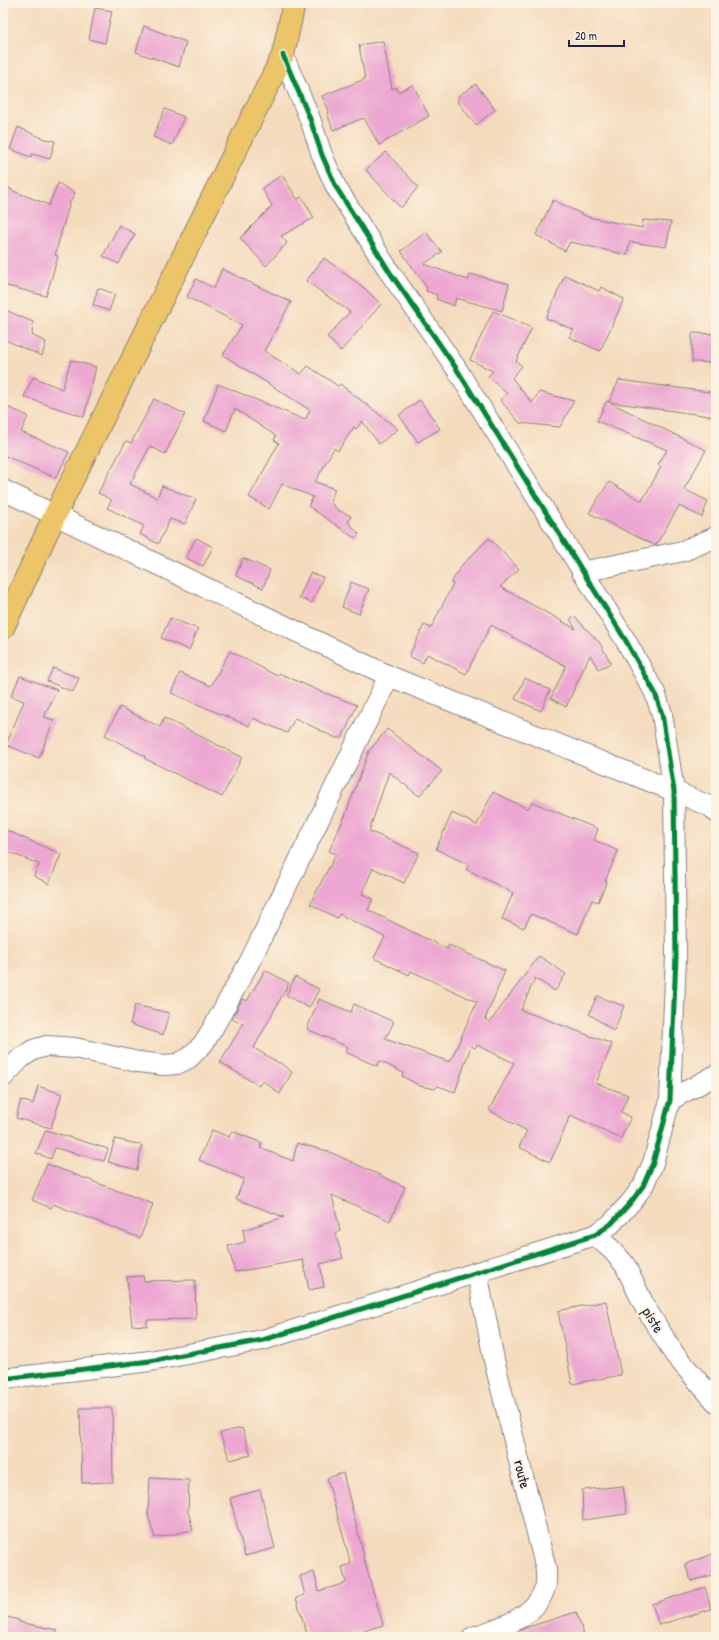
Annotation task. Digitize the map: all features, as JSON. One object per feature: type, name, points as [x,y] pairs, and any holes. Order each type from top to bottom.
[{"type":"highway","points":[[3,628],[55,515],[283,55],[294,3]]},
{"type":"street","points":[[3,1378],[150,1361],[263,1340],[595,1235],[611,1224],[643,1186],[653,1163],[670,1100],[676,956],[674,791],[662,714],[655,693],[626,641],[456,368],[391,274],[336,187],[322,155],[310,119],[283,55]]},
{"type":"street","points":[[3,490],[389,676],[674,791],[711,807],[716,812]]},
{"type":"street","points":[[582,572],[683,551],[716,537]]},
{"type":"street","points":[[3,1076],[21,1058],[33,1050],[46,1046],[74,1048],[138,1062],[164,1065],[177,1064],[189,1058],[203,1044],[251,959],[389,676]]},
{"type":"street","points":[[670,1100],[716,1075]]},
{"type":"street","name":"piste","points":[[595,1235],[613,1251],[625,1265],[645,1307],[675,1355],[716,1402]]},
{"type":"street","name":"route","points":[[473,1637],[502,1628],[538,1604],[545,1587],[546,1569],[494,1360],[477,1272]]},
{"type":"building","points":[[95,8],[112,11],[105,43],[89,39]]},
{"type":"building","points":[[144,26],[186,42],[179,67],[136,52]]},
{"type":"building","points":[[383,41],[392,89],[396,87],[398,92],[413,85],[429,116],[379,145],[364,118],[333,130],[327,112],[329,111],[322,96],[365,79],[359,45]]},
{"type":"building","points":[[476,84],[495,110],[476,125],[458,102],[458,96]]},
{"type":"building","points":[[165,109],[184,117],[172,145],[153,137]]},
{"type":"building","points":[[18,127],[44,139],[55,141],[50,159],[32,154],[31,157],[10,149]]},
{"type":"building","points":[[386,152],[418,187],[401,208],[366,170]]},
{"type":"building","points":[[282,175],[297,199],[302,197],[314,218],[281,236],[287,243],[266,266],[240,238],[272,206],[262,188]]},
{"type":"building","points":[[58,183],[75,193],[70,202],[55,255],[58,256],[46,296],[3,285],[3,185],[16,192],[49,205]]},
{"type":"building","points":[[553,200],[588,217],[642,228],[643,220],[671,222],[666,247],[630,242],[627,255],[570,242],[565,251],[536,235]]},
{"type":"building","points":[[119,225],[135,234],[119,264],[103,256]]},
{"type":"building","points":[[426,232],[442,252],[424,264],[468,280],[470,274],[509,284],[502,311],[456,298],[454,306],[436,299],[437,295],[426,291],[427,288],[401,251]]},
{"type":"building","points":[[324,258],[363,287],[381,304],[341,351],[327,337],[350,312],[306,281]]},
{"type":"building","points":[[222,269],[291,302],[264,351],[301,374],[308,366],[338,386],[340,384],[398,429],[379,444],[362,421],[356,429],[354,427],[338,451],[334,448],[315,482],[335,489],[330,502],[338,510],[351,516],[348,522],[359,534],[355,538],[308,506],[313,497],[282,484],[269,509],[249,497],[279,443],[274,440],[276,436],[235,409],[226,431],[204,421],[218,384],[305,420],[310,410],[223,355],[242,325],[187,297],[196,279],[214,288]]},
{"type":"building","points":[[565,275],[599,291],[601,287],[624,299],[600,351],[569,337],[574,330],[546,318]]},
{"type":"building","points":[[98,288],[115,294],[109,311],[93,305]]},
{"type":"building","points":[[3,309],[33,322],[32,335],[46,342],[42,356],[3,339]]},
{"type":"building","points":[[493,311],[532,328],[516,361],[522,366],[512,378],[532,403],[539,392],[574,401],[560,427],[520,423],[500,400],[507,394],[488,376],[493,371],[470,360]]},
{"type":"building","points":[[692,333],[716,334],[716,363],[692,362]]},
{"type":"building","points":[[71,360],[96,367],[84,417],[24,397],[33,377],[62,389]]},
{"type":"building","points":[[619,380],[716,393],[716,417],[609,402]]},
{"type":"building","points":[[154,399],[185,414],[165,454],[150,446],[130,484],[157,498],[162,486],[196,499],[185,524],[170,519],[158,544],[140,534],[144,526],[107,508],[112,500],[98,493],[126,441],[131,443]]},
{"type":"building","points":[[420,400],[440,429],[418,442],[399,415]]},
{"type":"building","points":[[607,401],[706,450],[684,489],[708,501],[702,517],[679,506],[656,545],[589,513],[609,482],[642,501],[661,467],[658,465],[667,450],[597,421]]},
{"type":"building","points":[[3,405],[28,416],[21,432],[69,452],[56,478],[3,455]]},
{"type":"building","points":[[196,538],[213,547],[203,566],[186,558]]},
{"type":"building","points":[[489,538],[519,569],[500,587],[576,629],[570,619],[574,616],[599,642],[611,663],[598,669],[590,655],[566,707],[551,698],[566,666],[491,625],[466,674],[427,654],[423,663],[409,656],[424,625],[431,628],[453,584],[451,583],[461,566]]},
{"type":"building","points":[[243,558],[270,570],[263,588],[236,576]]},
{"type":"building","points":[[310,573],[323,577],[312,603],[299,598]]},
{"type":"building","points":[[351,582],[369,589],[359,614],[342,607]]},
{"type":"building","points":[[170,618],[198,629],[189,650],[161,638]]},
{"type":"building","points":[[230,651],[277,676],[279,673],[317,690],[357,705],[342,738],[336,738],[295,718],[287,733],[253,718],[249,726],[171,693],[180,673],[211,686]]},
{"type":"building","points":[[53,668],[79,678],[73,692],[47,681]]},
{"type":"building","points":[[20,676],[57,690],[44,717],[54,720],[39,758],[6,745],[24,701],[11,696]]},
{"type":"building","points":[[525,678],[550,690],[541,711],[515,699]]},
{"type":"building","points":[[120,707],[160,727],[164,718],[242,757],[222,797],[144,758],[145,756],[105,735]]},
{"type":"building","points":[[387,729],[442,771],[419,796],[389,772],[369,831],[419,853],[404,883],[373,868],[362,894],[373,899],[368,910],[447,949],[449,945],[505,971],[485,1019],[490,1022],[539,956],[566,974],[555,991],[535,978],[521,1010],[612,1044],[596,1083],[628,1095],[621,1112],[631,1117],[621,1138],[570,1115],[550,1162],[519,1147],[527,1131],[489,1110],[514,1063],[477,1045],[475,1048],[471,1046],[455,1092],[438,1086],[435,1089],[420,1086],[402,1076],[403,1073],[380,1061],[377,1066],[345,1052],[348,1047],[307,1029],[319,999],[351,1012],[354,1004],[394,1022],[385,1039],[450,1062],[477,1002],[411,971],[409,975],[374,958],[385,937],[339,914],[337,918],[310,904],[336,854],[329,851],[345,816],[369,751]]},
{"type":"building","points":[[493,792],[528,809],[532,802],[598,829],[594,840],[618,851],[598,902],[592,900],[578,934],[531,914],[524,928],[502,919],[513,893],[466,869],[469,865],[436,849],[452,813],[477,825]]},
{"type":"building","points":[[3,829],[61,854],[49,884],[34,876],[39,864],[3,850]]},
{"type":"building","points":[[265,970],[289,983],[254,1048],[278,1063],[279,1062],[292,1072],[280,1094],[262,1080],[259,1086],[220,1062],[243,1024],[232,1019],[242,999],[247,1001]]},
{"type":"building","points":[[295,977],[319,989],[309,1008],[286,995]]},
{"type":"building","points":[[597,996],[624,1006],[614,1031],[589,1014]]},
{"type":"building","points":[[135,1005],[169,1013],[163,1035],[130,1024]]},
{"type":"building","points":[[38,1086],[62,1094],[51,1128],[16,1118],[21,1100],[33,1104]]},
{"type":"building","points":[[46,1130],[108,1149],[104,1161],[55,1148],[51,1159],[36,1153]]},
{"type":"building","points":[[212,1130],[229,1137],[232,1131],[262,1143],[260,1148],[293,1161],[297,1143],[328,1151],[405,1187],[390,1221],[332,1195],[340,1231],[335,1233],[343,1258],[320,1264],[324,1287],[309,1290],[303,1260],[235,1272],[228,1246],[245,1242],[243,1230],[284,1217],[236,1199],[244,1179],[199,1160]]},
{"type":"building","points":[[115,1139],[142,1145],[137,1170],[108,1162]]},
{"type":"building","points":[[47,1164],[153,1204],[140,1238],[53,1204],[51,1208],[32,1200]]},
{"type":"building","points":[[143,1276],[144,1281],[195,1280],[196,1319],[147,1320],[147,1326],[132,1325],[127,1277]]},
{"type":"building","points":[[606,1301],[621,1375],[572,1384],[558,1311]]},
{"type":"building","points":[[80,1408],[112,1408],[113,1482],[82,1483]]},
{"type":"building","points":[[242,1428],[251,1455],[230,1460],[220,1433]]},
{"type":"building","points":[[343,1473],[363,1556],[383,1625],[343,1637],[308,1637],[296,1598],[305,1595],[300,1576],[314,1572],[319,1591],[346,1583],[342,1567],[351,1564],[327,1478]]},
{"type":"building","points":[[150,1478],[189,1480],[188,1511],[193,1530],[155,1538],[148,1515]]},
{"type":"building","points":[[623,1486],[627,1514],[583,1520],[582,1490]]},
{"type":"building","points":[[260,1490],[275,1548],[245,1556],[230,1498]]},
{"type":"building","points":[[716,1553],[716,1574],[691,1581],[685,1564]]},
{"type":"building","points":[[705,1587],[711,1609],[659,1625],[652,1604]]},
{"type":"building","points":[[576,1612],[585,1637],[507,1637],[525,1628]]},
{"type":"building","points":[[3,1616],[19,1620],[19,1622],[57,1630],[56,1637],[3,1637]]},
{"type":"cycle path","points":[[3,1379],[150,1361],[263,1340],[595,1235],[611,1224],[643,1186],[653,1163],[670,1100],[676,956],[674,791],[662,714],[655,693],[626,641],[456,368],[391,274],[336,187],[322,155],[310,119],[283,55]]}]
